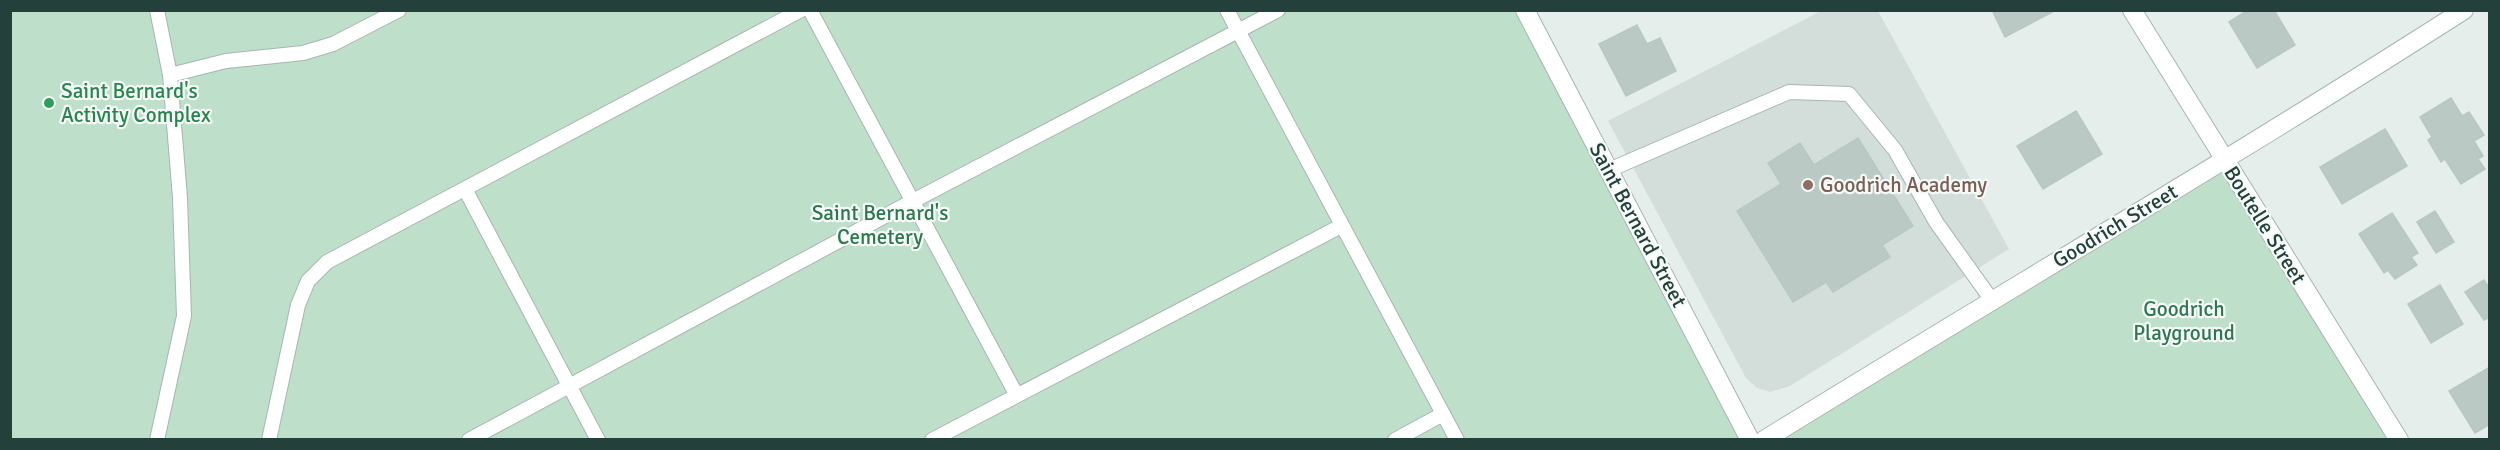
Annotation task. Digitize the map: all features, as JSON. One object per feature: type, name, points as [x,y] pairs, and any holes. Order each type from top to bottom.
[{"type":"street","name":"Saint Bernard Street","points":[[1525,10],[1750,440]]},
{"type":"street","name":"Boutelle Street","points":[[2132,10],[2399,440]]},
{"type":"street","name":"Goodrich Street","points":[[1764,440],[1991,299],[2225,161],[2464,10]]},
{"type":"lane","points":[[157,10],[170,75],[180,198],[184,316],[157,440]]},
{"type":"lane","points":[[170,75],[226,61],[303,53],[333,44],[384,14],[399,10]]},
{"type":"lane","points":[[269,440],[298,305],[308,281],[327,262],[801,10]]},
{"type":"lane","points":[[810,10],[1016,394]]},
{"type":"lane","points":[[1227,10],[1457,440]]},
{"type":"lane","points":[[469,440],[911,202],[1278,10]]},
{"type":"lane","points":[[1609,170],[1789,92],[1849,94],[1895,150],[1936,222],[1991,299]]},
{"type":"lane","points":[[465,189],[598,440]]},
{"type":"lane","points":[[932,440],[1016,394],[1341,226]]},
{"type":"lane","points":[[1395,440],[1443,414]]},
{"type":"shaded area","name":"Goodrich Academy","points":[[1821,11],[1878,11],[2009,249],[1790,386],[1770,392],[1757,388],[1746,378],[1608,121]]},
{"type":"green space","name":"Saint Bernard's Cemetery","points":[[1525,10],[1750,439],[11,440],[11,11]]},
{"type":"green space","name":"Goodrich Playground","points":[[2225,161],[2399,440],[1764,440]]},
{"type":"building","points":[[1992,10],[2056,10],[2005,37]]},
{"type":"building","points":[[2248,10],[2274,10],[2295,45],[2257,68],[2229,22]]},
{"type":"building","points":[[1637,25],[1647,44],[1660,38],[1676,71],[1626,96],[1599,44]]},
{"type":"building","points":[[2451,98],[2462,116],[2469,112],[2484,135],[2474,141],[2483,156],[2478,159],[2485,169],[2461,184],[2445,159],[2441,162],[2428,140],[2432,137],[2420,117]]},
{"type":"building","points":[[2076,111],[2102,154],[2043,189],[2017,146]]},
{"type":"building","points":[[2385,129],[2407,166],[2342,204],[2320,167]]},
{"type":"building","points":[[1858,138],[1913,226],[1882,245],[1890,257],[1833,292],[1826,282],[1793,302],[1737,211],[1781,184],[1768,163],[1800,143],[1814,165]]},
{"type":"building","points":[[2435,211],[2454,242],[2436,253],[2417,222]]},
{"type":"building","points":[[2392,213],[2418,253],[2411,257],[2417,265],[2395,279],[2388,270],[2384,273],[2359,234]]},
{"type":"building","points":[[2484,280],[2490,289],[2490,317],[2484,320],[2465,292]]},
{"type":"building","points":[[2440,285],[2463,324],[2431,343],[2408,304]]},
{"type":"building","points":[[2490,367],[2490,424],[2475,433],[2449,391]]},
{"type":"place","name":"Saint Bernard's Activity Complex","points":[[49,103]]},
{"type":"place","name":"Goodrich Academy","points":[[1808,185]]}]
